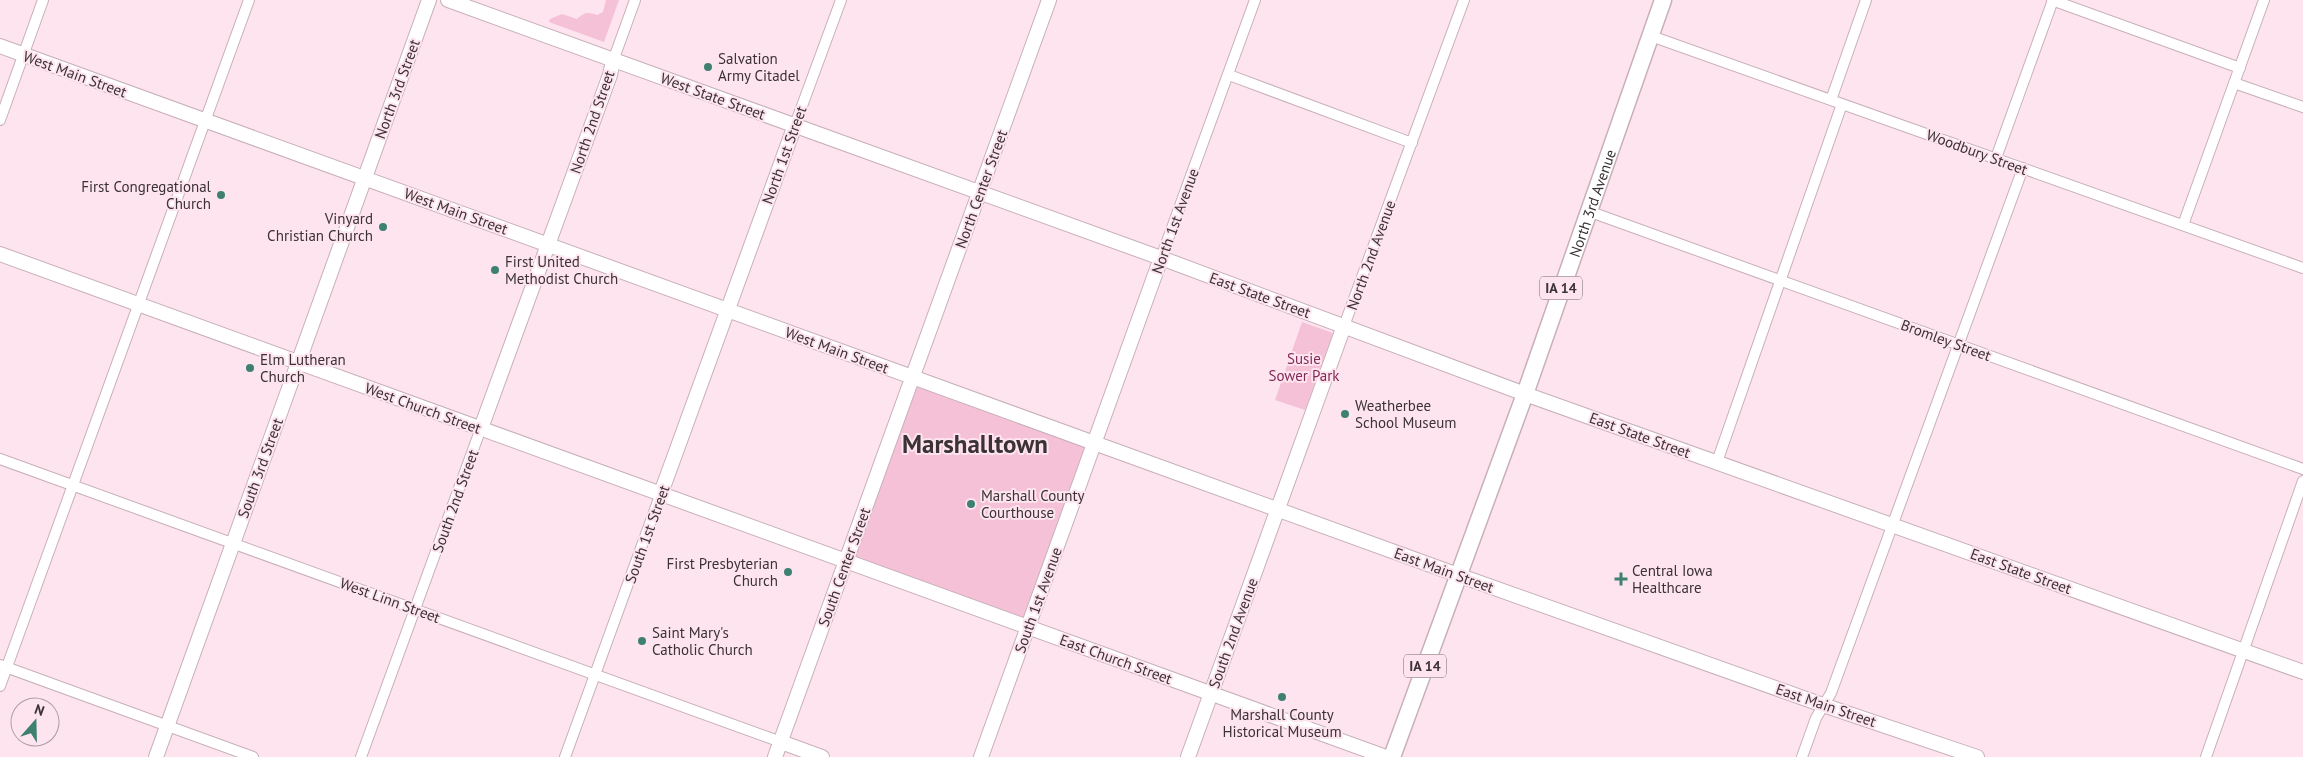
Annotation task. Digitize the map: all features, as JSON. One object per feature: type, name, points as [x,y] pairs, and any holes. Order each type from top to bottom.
[{"type":"main road","name":"North 3rd Avenue","points":[[1458,575],[1525,394],[1664,0]]},
{"type":"main road","name":"IA 14","points":[[1392,757],[1458,575]]},
{"type":"street","points":[[0,120],[43,0]]},
{"type":"street","points":[[0,686],[3,666],[73,485],[249,0]]},
{"type":"street","name":"North 3rd Street","points":[[365,179],[429,0]]},
{"type":"street","name":"West State Street","points":[[448,0],[980,192]]},
{"type":"street","name":"North 2nd Street","points":[[548,244],[610,75],[613,61],[635,0]]},
{"type":"street","name":"North 1st Street","points":[[728,310],[840,0]]},
{"type":"street","name":"North Center Street","points":[[913,377],[1048,0]]},
{"type":"street","name":"North 1st Avenue","points":[[1095,443],[1255,0]]},
{"type":"street","name":"North 2nd Avenue","points":[[1278,510],[1464,0]]},
{"type":"street","points":[[1830,100],[1866,0]]},
{"type":"street","points":[[1996,158],[2052,0],[2240,68]]},
{"type":"street","points":[[2183,225],[2264,0]]},
{"type":"street","name":"Woodbury Street","points":[[1651,36],[2303,268]]},
{"type":"street","name":"West Main Street","points":[[0,46],[913,377]]},
{"type":"street","points":[[1229,75],[1412,143]]},
{"type":"street","points":[[2234,83],[2303,107]]},
{"type":"street","points":[[1717,462],[1842,104]]},
{"type":"street","points":[[1802,757],[1816,718],[1831,693],[2023,168]]},
{"type":"street","name":"South 3rd Street","points":[[156,757],[365,179]]},
{"type":"street","name":"East State Street","points":[[980,192],[1525,394],[2303,672]]},
{"type":"street","name":"Bromley Street","points":[[1588,211],[2303,469]]},
{"type":"street","name":"South 2nd Street","points":[[361,757],[548,244]]},
{"type":"street","name":"West Church Street","points":[[0,254],[298,363],[662,492],[846,562]]},
{"type":"street","name":"South 1st Street","points":[[565,757],[728,310]]},
{"type":"street","name":"East Main Street","points":[[913,377],[1458,575],[1823,705],[1977,757]]},
{"type":"street","name":"South Center Street","points":[[775,757],[913,377]]},
{"type":"street","name":"South 1st Avenue","points":[[981,757],[1095,443]]},
{"type":"street","name":"West Linn Street","points":[[0,458],[781,742]]},
{"type":"street","points":[[2206,757],[2303,481]]},
{"type":"street","name":"South 2nd Avenue","points":[[1188,757],[1278,510]]},
{"type":"street","name":"East Church Street","points":[[846,562],[1386,757]]},
{"type":"street","points":[[3,666],[253,757]]},
{"type":"street","points":[[781,742],[822,757]]},
{"type":"green space","points":[[606,0],[619,0],[604,42],[549,22],[550,19],[562,14],[577,19],[587,13],[597,15],[603,12]]},
{"type":"green space","name":"Susie Sower Park","points":[[1302,322],[1333,333],[1305,410],[1275,400]]},
{"type":"green space","points":[[913,377],[1095,443],[1028,628],[846,562]]},
{"type":"place","name":"Salvation Army Citadel","points":[[708,67]]},
{"type":"place","name":"First Congregational Church","points":[[221,195]]},
{"type":"place","name":"Vinyard Christian Church","points":[[383,227]]},
{"type":"place","name":"First United Methodist Church","points":[[495,270]]},
{"type":"place","name":"Elm Lutheran Church","points":[[250,368]]},
{"type":"place","name":"Weatherbee School Museum","points":[[1345,414]]},
{"type":"place","name":"Marshall County Courthouse","points":[[971,504]]},
{"type":"place","name":"First Presbyterian Church","points":[[788,572]]},
{"type":"place","name":"Central Iowa Healthcare","points":[[1621,579]]},
{"type":"place","name":"Saint Mary's Catholic Church","points":[[642,641]]},
{"type":"place","name":"Marshall County Historical Museum","points":[[1282,697]]},
{"type":"district","name":"Marshalltown","points":[[975,444]]}]
